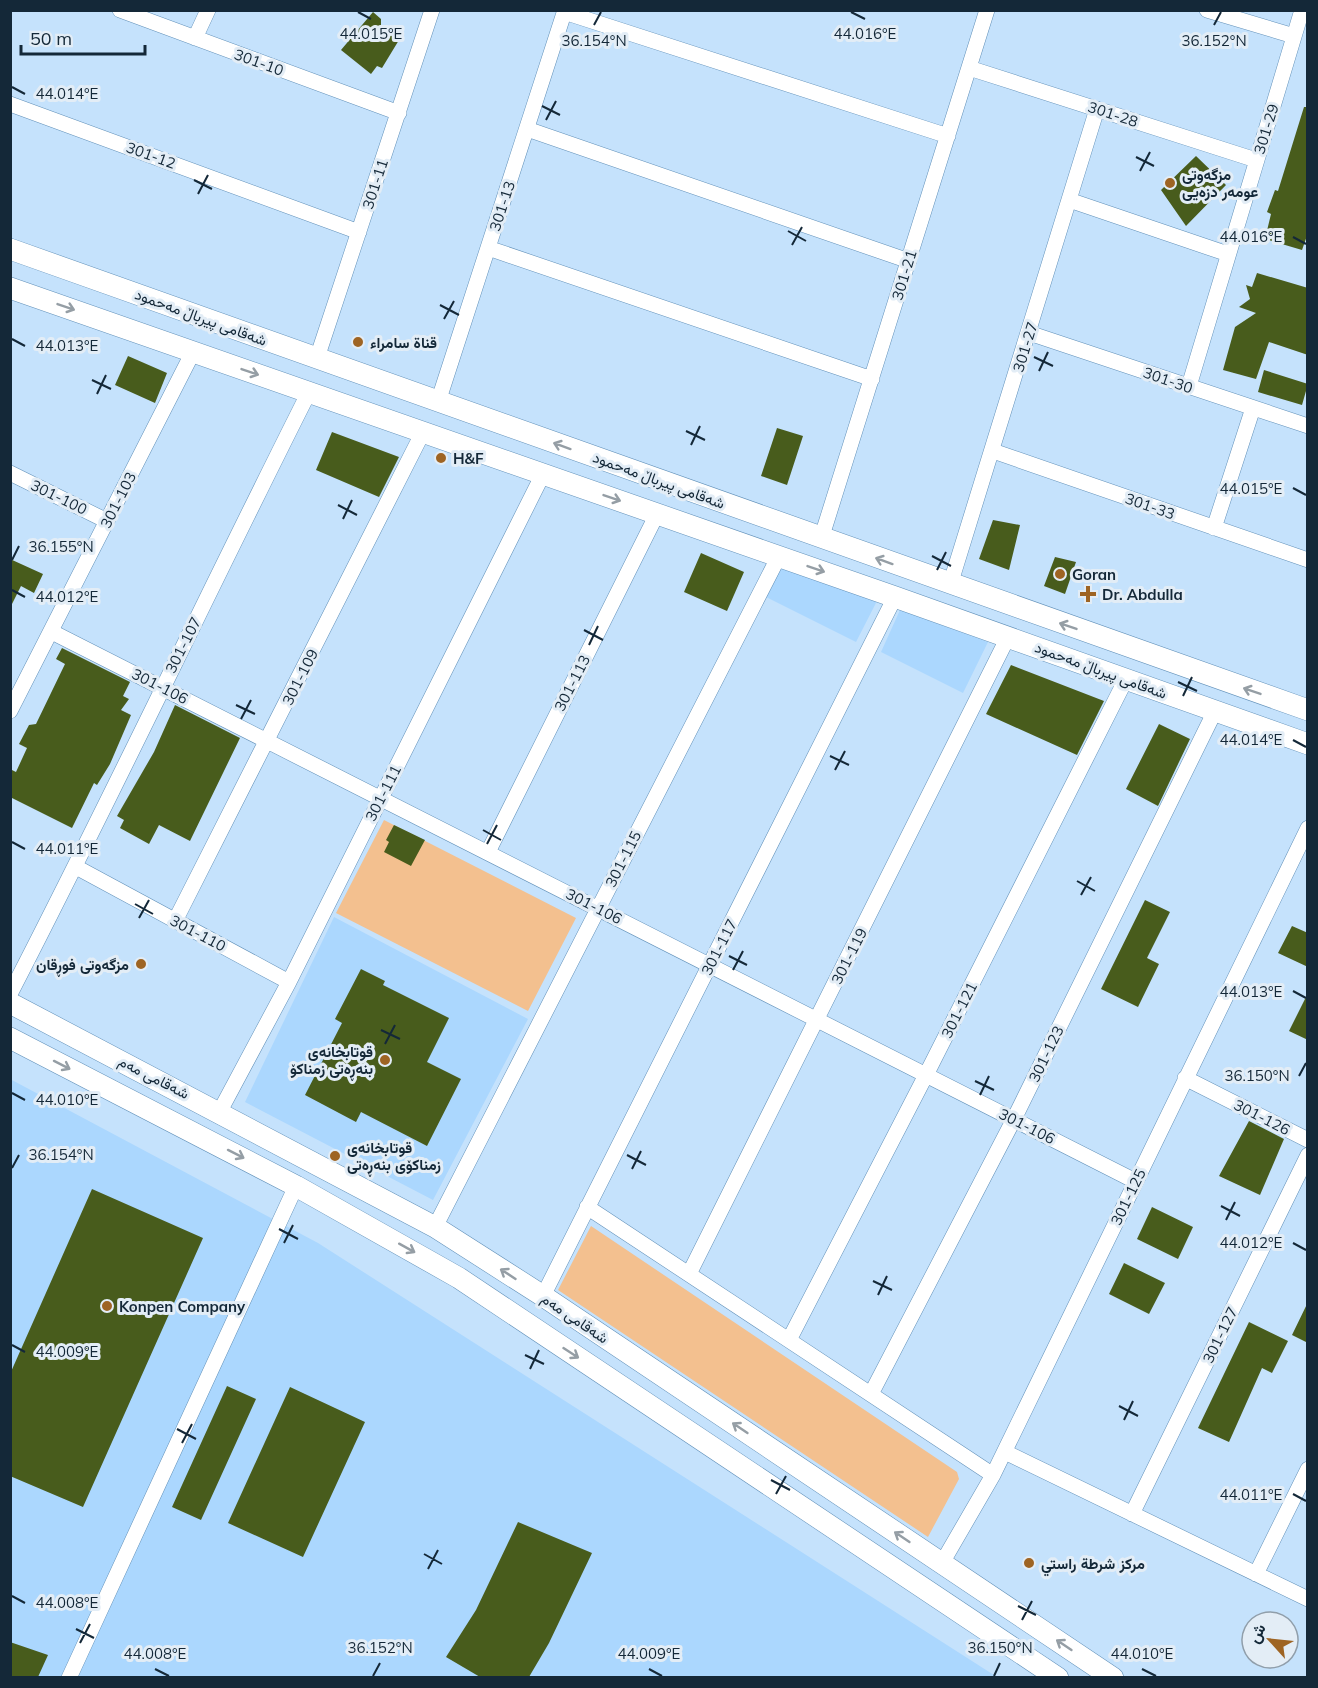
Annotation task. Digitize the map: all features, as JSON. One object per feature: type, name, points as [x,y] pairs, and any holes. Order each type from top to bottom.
[{"type":"main road","name":"شەقامی پیرباڵ مەحمود","points":[[10,249],[950,585],[1308,710]]},
{"type":"main road","name":"شەقامی پیرباڵ مەحمود","points":[[10,288],[779,556],[1308,744]]},
{"type":"main road","points":[[1169,695],[1179,665]]},
{"type":"main road","name":"شەقامی مەم","points":[[10,1004],[220,1111],[435,1227],[653,1369],[1113,1677]]},
{"type":"main road","name":"شەقامی مەم","points":[[10,1038],[296,1185],[459,1278],[1058,1677]]},
{"type":"main road","points":[[637,1395],[653,1369]]},
{"type":"street","name":"301-10","points":[[120,10],[399,113]]},
{"type":"street","points":[[195,38],[208,10]]},
{"type":"street","name":"301-21","points":[[821,539],[987,10]]},
{"type":"street","points":[[1207,10],[1294,36]]},
{"type":"street","name":"301-29","points":[[1189,386],[1302,10]]},
{"type":"street","points":[[564,11],[948,136]]},
{"type":"street","name":"301-13","points":[[438,402],[564,11]]},
{"type":"street","name":"301-11","points":[[317,358],[399,113],[428,12]]},
{"type":"street","name":"301-28","points":[[969,68],[1257,160]]},
{"type":"street","name":"301-12","points":[[10,104],[359,232]]},
{"type":"street","name":"301-27","points":[[950,585],[993,452],[1097,109]]},
{"type":"street","points":[[527,129],[909,261]]},
{"type":"street","points":[[1069,200],[1228,254]]},
{"type":"street","points":[[488,248],[872,379]]},
{"type":"street","name":"301-30","points":[[1029,333],[1307,426]]},
{"type":"street","name":"301-103","points":[[12,703],[52,632],[193,352]]},
{"type":"street","name":"301-107","points":[[10,994],[76,867],[162,687],[309,393]]},
{"type":"street","points":[[1214,528],[1253,408]]},
{"type":"street","name":"301-109","points":[[176,921],[423,432]]},
{"type":"street","name":"301-33","points":[[993,452],[1308,560]]},
{"type":"street","name":"301-100","points":[[10,473],[107,521]]},
{"type":"street","name":"301-111","points":[[220,1111],[288,982],[543,474]]},
{"type":"street","name":"301-113","points":[[488,852],[657,514]]},
{"type":"street","name":"301-115","points":[[435,1227],[779,556]]},
{"type":"street","name":"301-117","points":[[543,1296],[895,597]]},
{"type":"street","name":"301-106","points":[[52,632],[1136,1181]]},
{"type":"street","name":"301-119","points":[[689,1274],[1008,637]]},
{"type":"street","name":"301-121","points":[[789,1340],[1126,679]]},
{"type":"street","name":"301-123","points":[[871,1394],[1014,1119],[1215,711]]},
{"type":"street","name":"301-125","points":[[942,1563],[1005,1452],[1308,828]]},
{"type":"street","name":"301-110","points":[[76,867],[288,982]]},
{"type":"street","name":"301-126","points":[[1185,1078],[1308,1140]]},
{"type":"street","name":"301-127","points":[[1132,1514],[1308,1155]]},
{"type":"street","points":[[69,1677],[296,1185]]},
{"type":"street","points":[[587,1207],[993,1475]]},
{"type":"street","points":[[1005,1452],[1308,1599]]},
{"type":"street","points":[[1256,1574],[1308,1469]]},
{"type":"shaded area","points":[[784,559],[878,599],[856,642],[766,597]]},
{"type":"shaded area","points":[[900,610],[988,642],[963,693],[881,652]]},
{"type":"shaded area","points":[[384,820],[576,918],[528,1011],[336,913]]},
{"type":"shaded area","name":"قوتابخانەی بنەڕەتی زمناکۆ","points":[[334,917],[528,1019],[433,1200],[245,1102]]},
{"type":"shaded area","points":[[10,1079],[318,1243],[997,1677],[11,1677]]},
{"type":"shaded area","points":[[591,1226],[957,1472],[959,1479],[928,1537],[558,1290]]},
{"type":"building","points":[[373,12],[381,19],[381,26],[399,40],[382,68],[377,66],[371,74],[341,50]]},
{"type":"building","points":[[1304,107],[1308,107],[1308,233],[1302,250],[1265,239],[1271,214],[1267,212],[1275,190],[1278,191]]},
{"type":"building","name":"مزگەوتی عومەر دزەیی","points":[[1196,156],[1226,185],[1186,226],[1161,190]]},
{"type":"building","points":[[1257,273],[1308,288],[1308,355],[1269,342],[1256,379],[1223,370],[1235,327],[1256,313],[1239,307],[1250,299],[1246,285],[1252,287]]},
{"type":"building","points":[[128,356],[167,373],[155,403],[115,385]]},
{"type":"building","points":[[1264,370],[1308,384],[1302,405],[1258,392]]},
{"type":"building","points":[[777,428],[803,436],[787,485],[761,476]]},
{"type":"building","points":[[332,432],[399,457],[379,497],[316,470]]},
{"type":"building","points":[[993,520],[1020,525],[1009,570],[979,559]]},
{"type":"building","points":[[701,553],[744,572],[727,611],[684,592]]},
{"type":"building","name":"Goran","points":[[1055,557],[1076,562],[1065,594],[1044,586]]},
{"type":"building","points":[[10,559],[43,574],[34,593],[21,586],[10,608]]},
{"type":"building","points":[[62,648],[130,682],[123,696],[129,699],[121,710],[131,715],[110,764],[97,785],[94,783],[72,828],[10,797],[10,769],[16,772],[27,748],[19,744],[29,725],[36,724],[65,664],[56,659]]},
{"type":"building","points":[[1011,665],[1104,701],[1077,755],[986,714]]},
{"type":"building","points":[[175,705],[240,738],[190,841],[159,825],[149,844],[120,828],[124,820],[117,816],[154,752]]},
{"type":"building","points":[[1159,724],[1190,739],[1158,806],[1126,789]]},
{"type":"building","points":[[394,825],[425,840],[411,866],[384,852],[389,842],[386,840]]},
{"type":"building","points":[[1145,900],[1170,912],[1147,958],[1159,964],[1138,1007],[1101,989]]},
{"type":"building","points":[[1292,926],[1308,933],[1308,967],[1278,953]]},
{"type":"building","points":[[361,969],[385,981],[383,985],[449,1018],[427,1062],[461,1079],[427,1146],[361,1112],[356,1122],[305,1095],[342,1023],[335,1019]]},
{"type":"building","points":[[1308,993],[1308,1040],[1289,1031]]},
{"type":"building","points":[[1249,1121],[1284,1139],[1260,1195],[1219,1176]]},
{"type":"building","name":"Konpen Company","points":[[92,1189],[203,1238],[83,1507],[10,1476],[10,1374]]},
{"type":"building","points":[[1152,1207],[1193,1227],[1178,1259],[1137,1239]]},
{"type":"building","points":[[1124,1263],[1165,1283],[1149,1314],[1109,1294]]},
{"type":"building","points":[[1308,1302],[1308,1343],[1292,1335]]},
{"type":"building","points":[[1249,1322],[1288,1341],[1272,1373],[1262,1368],[1229,1442],[1198,1428]]},
{"type":"building","points":[[227,1386],[256,1399],[201,1520],[172,1507]]},
{"type":"building","points":[[290,1387],[365,1422],[303,1557],[228,1523]]},
{"type":"building","points":[[518,1522],[592,1553],[549,1643],[529,1677],[480,1677],[446,1657],[476,1610]]},
{"type":"building","points":[[10,1642],[48,1655],[38,1677],[10,1677]]},
{"type":"place","name":"مزگەوتی عومەر دزەیی","points":[[1170,183]]},
{"type":"place","name":"قناة سامراء","points":[[358,342]]},
{"type":"place","name":"H&F","points":[[441,458]]},
{"type":"place","name":"Goran","points":[[1060,574]]},
{"type":"place","name":"Dr. Abdulla","points":[[1088,594]]},
{"type":"place","name":"مزگەوتی فوڕقان","points":[[141,964]]},
{"type":"place","name":"قوتابخانەی بنەڕەتی زمناکۆ","points":[[385,1060]]},
{"type":"place","name":"قوتابخانەی زمناكۆی بنەڕەتی","points":[[335,1156]]},
{"type":"place","name":"Konpen Company","points":[[107,1306]]},
{"type":"place","name":"مركز شرطة راستي","points":[[1029,1563]]}]
